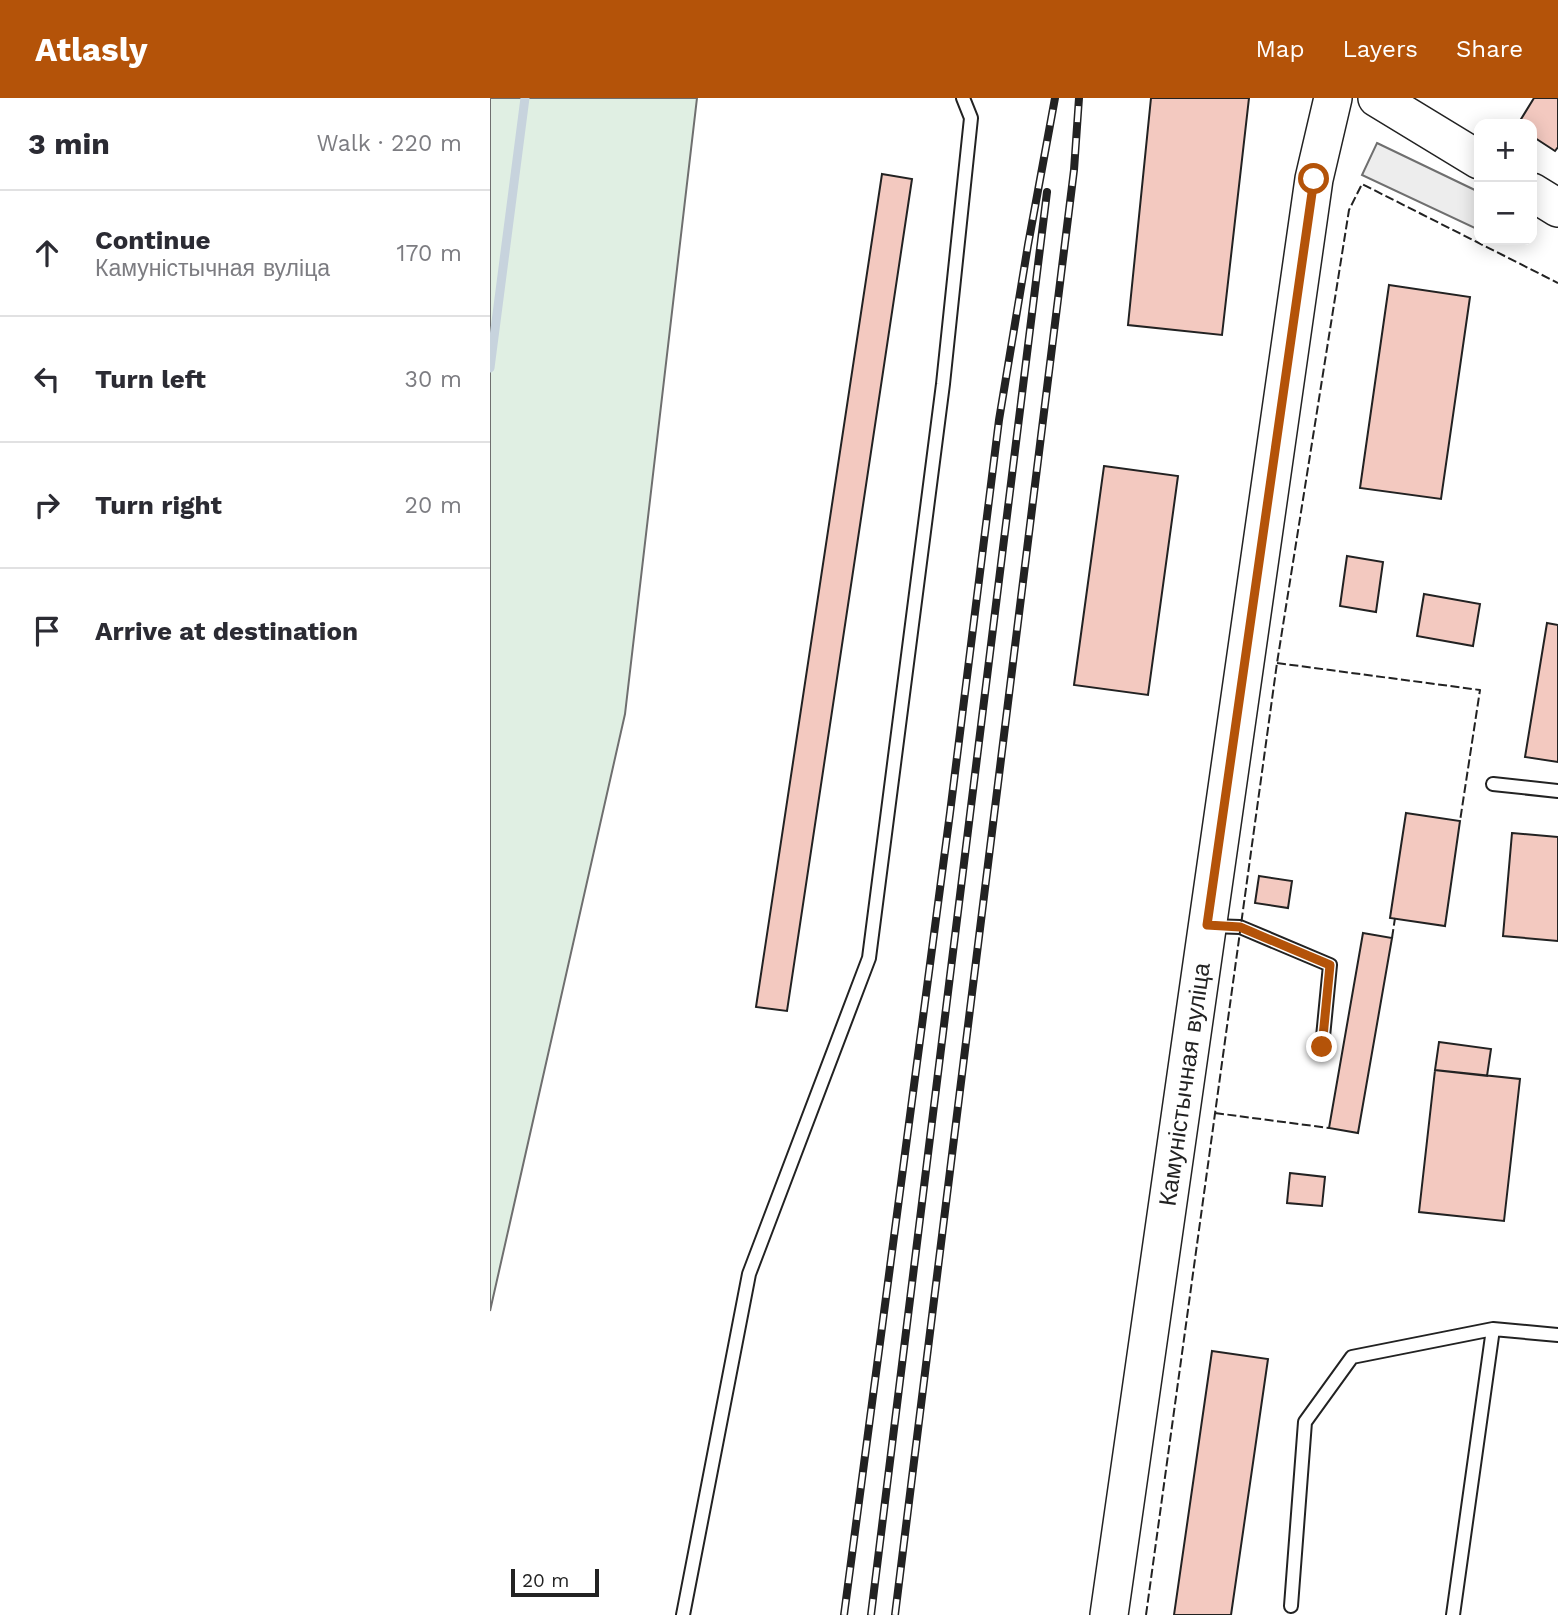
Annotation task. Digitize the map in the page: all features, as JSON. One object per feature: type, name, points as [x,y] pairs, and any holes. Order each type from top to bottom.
[{"type":"street","name":"Камуністычная вуліца","points":[[1109,1615],[1314,179],[1333,98]]},
{"type":"street","points":[[1377,98],[1474,157]]},
{"type":"street","points":[[1537,195],[1558,208]]},
{"type":"lane","points":[[683,1615],[749,1274],[869,958],[943,384],[971,118],[963,98]]},
{"type":"lane","points":[[1493,784],[1558,791]]},
{"type":"lane","points":[[1207,925],[1240,927],[1330,965],[1322,1047]]},
{"type":"lane","points":[[1291,1606],[1305,1422],[1352,1357],[1493,1329],[1558,1335]]},
{"type":"lane","points":[[1453,1615],[1493,1329]]},
{"type":"green space","points":[[490,98],[697,98],[625,714],[490,1311]]},
{"type":"shaded area","points":[[1377,143],[1474,190],[1474,228],[1362,175]]},
{"type":"building","points":[[1151,98],[1249,98],[1222,335],[1128,325]]},
{"type":"building","points":[[1534,98],[1558,98],[1558,147],[1555,151],[1537,139],[1537,119],[1521,119]]},
{"type":"building","points":[[882,174],[912,179],[787,1011],[756,1007]]},
{"type":"building","points":[[1389,285],[1470,297],[1441,499],[1360,488]]},
{"type":"building","points":[[1104,466],[1178,476],[1148,695],[1074,685]]},
{"type":"building","points":[[1347,556],[1383,562],[1376,612],[1340,606]]},
{"type":"building","points":[[1424,594],[1480,604],[1473,646],[1417,636]]},
{"type":"building","points":[[1547,623],[1558,625],[1558,762],[1525,757]]},
{"type":"building","points":[[1406,813],[1460,821],[1445,926],[1390,918]]},
{"type":"building","points":[[1512,833],[1558,837],[1558,941],[1503,936]]},
{"type":"building","points":[[1259,876],[1292,881],[1288,908],[1255,903]]},
{"type":"building","points":[[1363,933],[1392,938],[1358,1133],[1329,1128]]},
{"type":"building","points":[[1439,1042],[1491,1049],[1487,1076],[1435,1070]]},
{"type":"building","points":[[1435,1070],[1520,1079],[1504,1221],[1419,1212]]},
{"type":"building","points":[[1290,1173],[1325,1177],[1322,1206],[1287,1203]]},
{"type":"building","points":[[1212,1351],[1268,1359],[1231,1615],[1174,1615]]},
{"type":"waterway","points":[[490,368],[525,98]]},
{"type":"railway","points":[[844,1615],[999,420],[1055,98]]},
{"type":"railway","points":[[895,1615],[1074,170],[1079,98]]},
{"type":"railway","points":[[871,1615],[1047,192]]},
{"type":"fence","points":[[1146,1615],[1277,663],[1349,210],[1362,184],[1558,283]]},
{"type":"fence","points":[[1277,663],[1480,690],[1460,821]]},
{"type":"fence","points":[[1392,938],[1395,918]]},
{"type":"fence","points":[[1215,1113],[1329,1128]]},
{"type":"route","points":[[1314,179],[1207,925],[1240,927],[1330,965],[1322,1047]]}]
